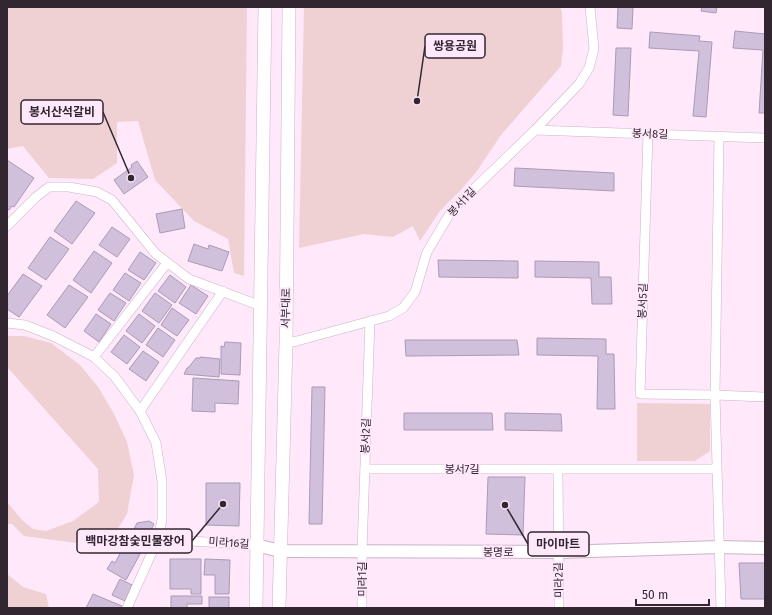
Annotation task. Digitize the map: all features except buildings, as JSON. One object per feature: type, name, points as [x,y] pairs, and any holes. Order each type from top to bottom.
[{"type":"main road","points":[[256,608],[265,7]]},
{"type":"main road","name":"서부대로","points":[[279,608],[286,343],[289,7]]},
{"type":"street","name":"봉서1길","points":[[286,343],[389,316],[403,308],[415,292],[427,252],[452,210],[536,130],[579,84],[589,68],[594,49],[590,7]]},
{"type":"street","name":"봉서8길","points":[[536,130],[765,138]]},
{"type":"street","name":"봉서5길","points":[[648,134],[640,394],[765,397]]},
{"type":"street","points":[[719,136],[715,395],[721,608]]},
{"type":"street","points":[[7,226],[36,197],[49,187],[69,187],[96,192],[112,200],[156,254],[189,279],[261,306]]},
{"type":"street","points":[[94,357],[167,263]]},
{"type":"street","points":[[140,411],[223,291]]},
{"type":"street","name":"봉서2길","points":[[362,551],[370,321]]},
{"type":"street","points":[[7,323],[25,325],[53,336],[94,357],[115,377],[140,411],[156,443],[162,481],[162,520],[158,539],[127,608]]},
{"type":"street","name":"봉서7길","points":[[365,469],[716,469]]},
{"type":"street","points":[[558,470],[559,552]]},
{"type":"street","name":"미라16길","points":[[158,539],[256,545]]},
{"type":"street","name":"봉명로","points":[[256,545],[280,552],[559,552],[720,547],[765,548]]},
{"type":"street","name":"미라1길","points":[[362,551],[362,608]]},
{"type":"street","name":"미라2길","points":[[559,552],[559,608]]},
{"type":"shaded area","points":[[7,7],[247,7],[244,276],[234,273],[228,239],[194,221],[155,180],[138,121],[117,122],[117,163],[93,179],[49,178],[23,146],[7,149]]},
{"type":"shaded area","points":[[304,7],[560,7],[562,12],[563,48],[561,66],[501,135],[477,171],[440,211],[420,241],[413,226],[393,237],[364,234],[299,248]]},
{"type":"shaded area","points":[[9,336],[24,336],[51,343],[80,365],[98,387],[113,412],[127,442],[134,475],[127,514],[112,538],[77,543],[24,536],[12,524],[7,524],[7,502],[22,520],[33,529],[46,531],[73,521],[99,502],[98,469],[7,367],[7,338]]},
{"type":"shaded area","points":[[637,403],[710,404],[710,451],[695,461],[637,461]]},
{"type":"shaded area","points":[[7,574],[23,587],[46,594],[49,608],[7,608]]},
{"type":"place","name":"쌍용공원","points":[[417,101]]},
{"type":"place","name":"봉서산석갈비","points":[[131,178]]},
{"type":"place","name":"백마강참숯민물장어","points":[[223,504]]},
{"type":"place","name":"마이마트","points":[[505,505]]}]
